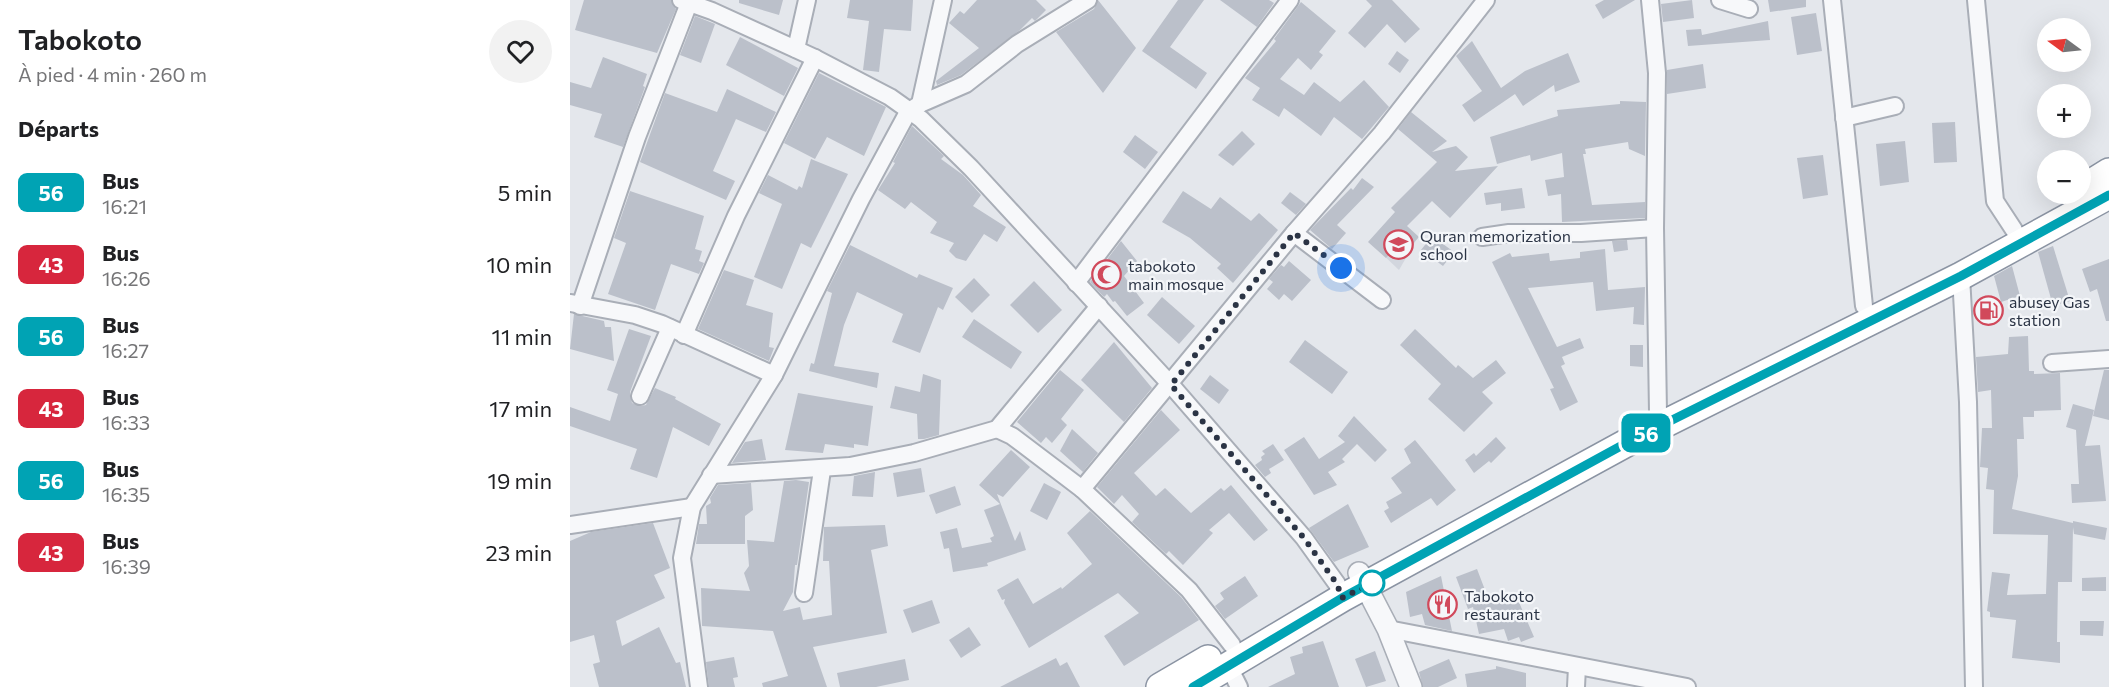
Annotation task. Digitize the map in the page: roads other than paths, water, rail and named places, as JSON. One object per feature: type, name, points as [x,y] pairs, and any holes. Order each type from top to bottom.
[{"type":"highway","points":[[2091,183],[2109,172]]},
{"type":"highway","points":[[1351,586],[1630,441],[1961,276],[2109,195]]},
{"type":"highway","points":[[1193,687],[1233,666],[1351,586],[1658,412],[2014,230],[2058,204]]},
{"type":"highway","points":[[1160,687],[1233,666]]},
{"type":"street","points":[[796,49],[807,0]]},
{"type":"street","points":[[699,687],[682,558],[692,507],[774,375],[861,199],[914,108],[943,0]]},
{"type":"street","points":[[914,108],[966,84],[1017,44],[1088,0]]},
{"type":"street","points":[[1076,283],[1290,0]]},
{"type":"street","points":[[1082,489],[1171,385],[1294,233],[1382,132],[1486,0]]},
{"type":"street","points":[[1654,0],[1658,73],[1655,228],[1658,412]]},
{"type":"street","points":[[1720,0],[1749,9]]},
{"type":"street","points":[[1832,0],[1864,306]]},
{"type":"street","points":[[1976,0],[1995,201],[2014,230]]},
{"type":"street","points":[[774,375],[677,331],[635,315],[575,304],[685,1],[796,49],[914,108],[921,119],[971,168],[1171,385],[1304,538],[1351,586],[1388,629],[1411,687]]},
{"type":"street","points":[[640,396],[677,331],[815,58]]},
{"type":"street","points":[[1844,118],[1895,106]]},
{"type":"street","points":[[1482,237],[1509,233],[1581,233],[1655,228]]},
{"type":"street","points":[[1294,233],[1382,300]]},
{"type":"street","points":[[1961,276],[1968,402],[1974,687]]},
{"type":"street","points":[[711,475],[822,470],[914,453],[997,429],[1099,306]]},
{"type":"street","points":[[2052,363],[2109,359]]},
{"type":"street","points":[[997,429],[1012,436],[1082,489],[1189,590],[1233,666]]},
{"type":"street","points":[[804,593],[822,470]]},
{"type":"street","points":[[570,525],[692,507]]},
{"type":"street","points":[[1388,629],[1686,687]]},
{"type":"street","points":[[1576,687],[1577,667]]},
{"type":"place","name":"Quran memorization school","points":[[1399,244]]},
{"type":"place","name":"tabokoto main mosque","points":[[1107,274]]},
{"type":"place","name":"abusey Gas station","points":[[1988,310]]},
{"type":"place","name":"Tabokoto restaurant","points":[[1443,604]]}]
